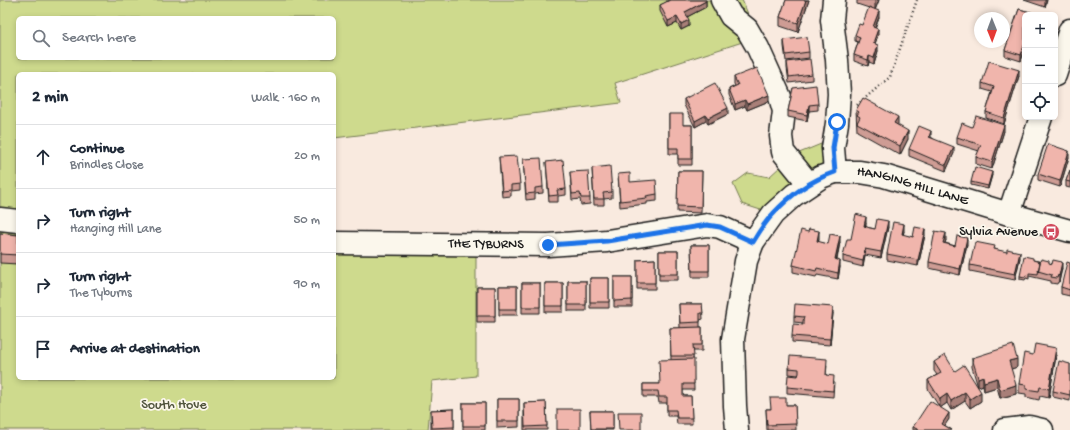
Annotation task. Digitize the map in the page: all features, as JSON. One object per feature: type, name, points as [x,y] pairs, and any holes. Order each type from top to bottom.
[{"type":"street","points":[[722,0],[730,16],[747,28],[754,38],[780,97],[784,111],[781,136],[783,152],[809,184]]},
{"type":"street","points":[[834,0],[832,20],[837,60],[838,94],[837,122],[833,148],[835,172]]},
{"type":"street","points":[[1058,66],[1070,30]]},
{"type":"street","points":[[1009,214],[1040,120]]},
{"type":"street","name":"HANGING HILL LANE","points":[[737,430],[733,339],[746,261],[753,242],[773,214],[809,184],[821,177],[835,172],[860,172],[884,176],[1070,231]]},
{"type":"street","points":[[0,219],[16,221]]},
{"type":"street","name":"THE TYBURNS","points":[[336,243],[548,245],[607,241],[707,225],[720,227],[753,242]]},
{"type":"street","points":[[1005,430],[1029,427],[1042,430]]},
{"type":"path","points":[[837,122],[890,77],[917,0]]},
{"type":"green space","name":"South Hove","points":[[0,0],[742,0],[758,37],[615,83],[621,103],[336,138],[336,72],[16,72],[16,380],[336,380],[336,242],[337,252],[476,253],[476,376],[432,381],[428,430],[0,430]]},
{"type":"green space","points":[[821,144],[824,157],[821,177],[773,214],[742,204],[733,184],[748,173],[769,177],[792,156]]},
{"type":"building","points":[[670,0],[706,1],[685,12],[689,20],[681,24],[677,17],[668,21],[660,5]]},
{"type":"building","points":[[786,0],[806,0],[798,23],[780,17]]},
{"type":"building","points":[[869,7],[879,11],[873,27],[878,29],[873,43],[878,45],[874,58],[869,56],[868,60],[854,55],[860,37],[855,35],[859,24],[862,25]]},
{"type":"building","points":[[1019,9],[1030,12],[1022,12],[1021,55],[1005,50],[1006,48],[1010,48],[1010,35]]},
{"type":"building","points":[[807,37],[809,52],[786,55],[784,40]]},
{"type":"building","points":[[810,59],[812,74],[789,77],[787,62]]},
{"type":"building","points":[[989,61],[1019,70],[1004,118],[986,112],[994,87],[982,83]]},
{"type":"building","points":[[757,68],[769,95],[747,104],[745,100],[735,104],[729,89],[738,85],[734,77]]},
{"type":"building","points":[[715,83],[728,108],[708,118],[706,115],[695,121],[684,99]]},
{"type":"building","points":[[816,85],[818,104],[809,105],[807,115],[788,111],[793,88]]},
{"type":"building","points":[[863,98],[898,117],[894,123],[908,131],[900,146],[857,123],[860,117],[857,115],[859,112],[856,110]]},
{"type":"building","points":[[669,114],[683,114],[683,125],[692,125],[692,159],[678,159],[678,148],[669,148]]},
{"type":"building","points":[[976,116],[1004,125],[992,162],[976,157],[981,145],[957,137],[962,123],[972,127]]},
{"type":"building","points":[[919,126],[931,131],[929,137],[954,147],[946,165],[909,149]]},
{"type":"building","points":[[1048,144],[1069,151],[1060,181],[1038,174]]},
{"type":"building","points":[[517,156],[520,184],[511,185],[511,190],[502,191],[499,157]]},
{"type":"building","points":[[541,158],[543,187],[535,188],[535,193],[526,194],[523,159]]},
{"type":"building","points":[[563,160],[566,189],[557,190],[558,195],[549,196],[546,162]]},
{"type":"building","points":[[610,166],[612,192],[603,193],[604,199],[594,199],[592,168]]},
{"type":"building","points":[[975,167],[992,172],[988,186],[971,182]]},
{"type":"building","points":[[1070,170],[1070,182],[1066,181]]},
{"type":"building","points":[[588,171],[590,198],[581,198],[580,193],[572,194],[570,172]]},
{"type":"building","points":[[678,171],[702,171],[701,207],[677,206]]},
{"type":"building","points":[[630,173],[630,182],[656,180],[657,194],[646,196],[647,198],[620,201],[618,174]]},
{"type":"building","points":[[856,214],[866,217],[864,226],[870,228],[875,229],[877,219],[888,221],[881,252],[865,249],[863,261],[843,256],[847,239],[851,239]]},
{"type":"building","points":[[893,222],[904,224],[902,234],[913,237],[915,227],[925,229],[918,260],[887,254]]},
{"type":"building","points":[[809,229],[819,231],[817,241],[828,244],[830,234],[840,236],[835,259],[840,261],[838,273],[817,268],[816,271],[793,265],[801,230],[808,232]]},
{"type":"building","points":[[935,231],[946,233],[943,243],[955,246],[957,236],[967,238],[960,269],[929,262]]},
{"type":"building","points":[[0,233],[16,235],[16,255],[0,254]]},
{"type":"building","points":[[975,242],[995,246],[994,249],[1007,252],[1007,249],[1020,252],[1015,274],[970,265]]},
{"type":"building","points":[[691,245],[709,245],[709,271],[692,271]]},
{"type":"building","points":[[659,251],[678,251],[678,274],[659,274]]},
{"type":"building","points":[[1024,256],[1033,258],[1033,260],[1040,262],[1038,274],[1029,273],[1029,276],[1020,276]]},
{"type":"building","points":[[655,259],[655,283],[637,283],[637,260]]},
{"type":"building","points":[[1041,259],[1049,261],[1049,263],[1052,264],[1053,260],[1062,262],[1059,276],[1058,275],[1057,278],[1038,271]]},
{"type":"building","points":[[1067,262],[1070,263],[1070,290],[1061,287]]},
{"type":"building","points":[[614,277],[632,277],[632,300],[614,301]]},
{"type":"building","points":[[590,278],[609,278],[609,302],[590,302]]},
{"type":"building","points":[[568,281],[586,281],[586,305],[568,305]]},
{"type":"building","points":[[522,283],[540,283],[540,307],[522,307]]},
{"type":"building","points":[[545,283],[563,283],[563,306],[545,306]]},
{"type":"building","points":[[499,286],[517,286],[517,309],[499,309]]},
{"type":"building","points":[[477,287],[495,287],[495,316],[477,316]]},
{"type":"building","points":[[679,304],[702,304],[703,313],[700,313],[700,322],[680,323]]},
{"type":"building","points":[[795,304],[833,307],[830,339],[792,336],[793,324],[803,325],[804,317],[794,316]]},
{"type":"building","points":[[702,327],[702,345],[693,345],[694,356],[671,356],[670,328]]},
{"type":"building","points":[[1035,344],[1056,348],[1049,389],[1040,387],[1039,391],[1026,389],[1026,385],[1019,384],[1024,353],[1033,355]]},
{"type":"building","points":[[1013,345],[1017,359],[1009,361],[1016,385],[1000,390],[997,378],[984,382],[983,376],[978,378],[972,358]]},
{"type":"building","points":[[945,355],[955,371],[964,365],[981,392],[970,399],[965,392],[951,401],[947,394],[940,399],[928,380],[941,373],[934,362]]},
{"type":"building","points":[[790,356],[827,359],[826,375],[834,376],[833,391],[787,387],[788,375],[798,376],[799,373],[799,369],[789,368]]},
{"type":"building","points":[[694,359],[694,384],[683,384],[683,396],[691,396],[692,418],[677,418],[676,410],[667,410],[667,397],[659,397],[658,391],[643,391],[643,384],[660,384],[659,360]]},
{"type":"building","points":[[1059,361],[1070,364],[1070,395],[1053,391]]},
{"type":"building","points":[[770,398],[786,398],[786,405],[795,405],[796,424],[767,425],[766,409],[771,409]]},
{"type":"building","points":[[497,399],[519,399],[519,421],[497,421]]},
{"type":"building","points":[[930,401],[949,413],[942,424],[952,430],[919,430],[913,427]]},
{"type":"building","points":[[546,402],[547,426],[525,427],[524,403]]},
{"type":"building","points":[[463,403],[485,403],[485,426],[463,426]]},
{"type":"building","points":[[454,409],[454,427],[432,428],[431,410]]},
{"type":"building","points":[[557,409],[580,409],[580,430],[557,430]]},
{"type":"building","points":[[590,411],[613,411],[613,429],[591,429]]},
{"type":"building","points":[[618,412],[641,412],[641,430],[619,430]]},
{"type":"place","name":"Sylvia Avenue","points":[[1051,232]]},
{"type":"route","points":[[548,245],[607,241],[707,225],[720,227],[753,242],[773,214],[794,195],[821,177],[835,172],[833,148],[837,122]]}]
